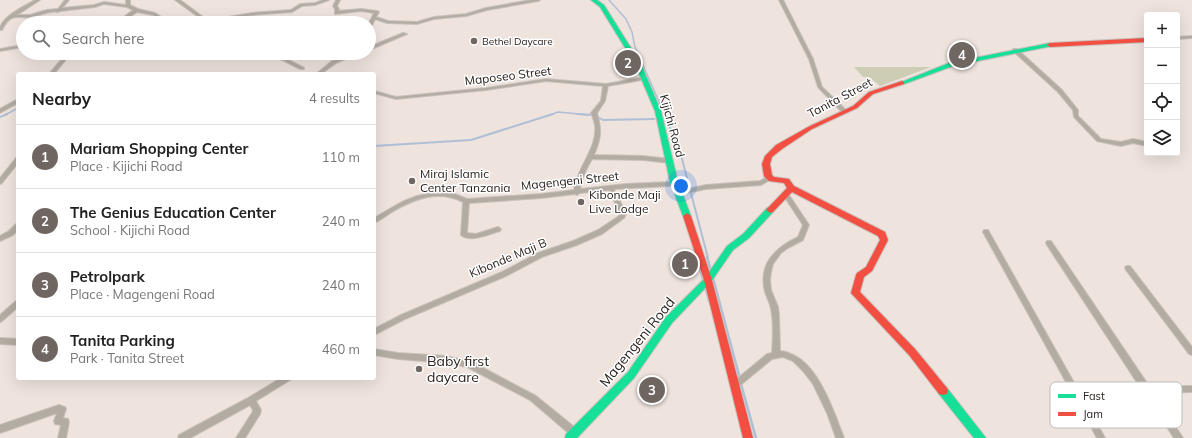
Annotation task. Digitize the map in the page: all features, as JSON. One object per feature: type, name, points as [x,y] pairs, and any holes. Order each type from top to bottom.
[{"type":"street","points":[[0,29],[6,20],[38,0]]},
{"type":"street","points":[[58,11],[67,0]]},
{"type":"street","points":[[128,0],[128,6]]},
{"type":"street","points":[[177,0],[199,16]]},
{"type":"street","points":[[239,16],[292,11],[300,5],[312,5],[327,0]]},
{"type":"street","points":[[338,0],[335,6],[336,12],[374,11],[377,12],[376,18],[387,22],[417,23],[434,18],[466,15],[486,9],[538,0]]},
{"type":"street","name":"Kijichi Road","points":[[594,0],[602,6],[645,78],[658,111],[674,182],[692,228],[708,280],[748,438]]},
{"type":"street","points":[[781,0],[811,59],[816,79],[820,87],[844,110]]},
{"type":"street","points":[[13,16],[30,16],[95,6],[104,3],[128,6],[135,10],[157,16]]},
{"type":"street","points":[[127,16],[135,10]]},
{"type":"street","points":[[376,46],[405,34]]},
{"type":"street","points":[[1180,38],[1192,37]]},
{"type":"street","name":"Tanita Street","points":[[768,176],[766,164],[769,156],[779,146],[844,110],[855,107],[871,93],[897,85],[935,69],[1015,50],[1056,44],[1144,40]]},
{"type":"street","points":[[0,50],[16,47]]},
{"type":"street","points":[[1015,50],[1060,91],[1075,110],[1076,116],[1100,140],[1121,144],[1133,141],[1144,143]]},
{"type":"street","points":[[53,72],[62,60]]},
{"type":"street","points":[[285,60],[302,68]]},
{"type":"street","points":[[321,72],[334,62],[339,60]]},
{"type":"street","name":"Maposeo Street","points":[[376,93],[396,98],[486,89],[546,80],[606,85],[645,78]]},
{"type":"street","points":[[577,193],[579,178],[595,147],[598,134],[594,111],[603,101],[606,85]]},
{"type":"street","points":[[0,111],[16,102]]},
{"type":"street","points":[[591,157],[643,158],[670,161]]},
{"type":"street","points":[[0,182],[16,162]]},
{"type":"street","points":[[678,193],[706,187],[761,183],[766,180],[768,176],[772,179],[786,181],[788,190],[806,225],[801,238],[785,246],[775,254],[768,271],[768,291],[773,300],[775,312],[776,354]]},
{"type":"street","name":"Magengeni Street","points":[[466,201],[577,193],[612,188],[670,184],[674,182]]},
{"type":"street","name":"Kibonde Maji B","points":[[376,331],[403,317],[504,274],[540,255],[566,248],[604,229],[622,217],[612,188]]},
{"type":"street","points":[[708,280],[730,248],[746,236],[788,190]]},
{"type":"street","points":[[788,190],[875,229],[882,234],[884,240],[875,259],[869,269],[860,275],[856,293],[857,296],[912,352],[981,438]]},
{"type":"street","points":[[376,220],[404,203],[420,197],[452,194],[466,201],[463,232],[468,236],[476,236],[498,230]]},
{"type":"street","points":[[0,239],[11,233],[16,228]]},
{"type":"street","points":[[986,232],[1069,382]]},
{"type":"street","points":[[1049,243],[1141,382]]},
{"type":"street","points":[[1128,268],[1192,352]]},
{"type":"street","name":"Magengeni Road","points":[[573,436],[630,375],[669,320],[708,280]]},
{"type":"street","points":[[0,319],[16,305]]},
{"type":"street","points":[[0,341],[16,342]]},
{"type":"street","points":[[376,352],[406,358],[459,361],[469,364],[533,398],[573,436]]},
{"type":"street","points":[[735,385],[770,356],[776,354],[789,355],[796,359],[818,386],[825,398],[840,438]]},
{"type":"street","points":[[182,438],[252,400],[284,380]]},
{"type":"street","points":[[1182,390],[1192,389]]},
{"type":"street","points":[[240,438],[256,414],[257,410],[252,400]]},
{"type":"street","points":[[0,429],[62,409],[58,421],[66,422],[62,438]]},
{"type":"street","points":[[1095,428],[1101,438]]},
{"type":"street","points":[[1172,428],[1179,438]]},
{"type":"green space","points":[[854,67],[931,67],[880,86],[869,77],[863,77]]},
{"type":"waterway","points":[[609,0],[626,19],[632,32],[635,47],[665,115]]},
{"type":"waterway","points":[[6,114],[16,109]]},
{"type":"waterway","points":[[551,115],[558,112],[581,114]]},
{"type":"waterway","points":[[0,117],[6,114]]},
{"type":"waterway","points":[[577,114],[581,114]]},
{"type":"waterway","points":[[581,114],[594,115],[603,120],[654,119]]},
{"type":"waterway","points":[[581,114],[589,115]]},
{"type":"waterway","points":[[665,114],[682,159],[708,258]]},
{"type":"waterway","points":[[376,146],[471,140],[551,115]]},
{"type":"waterway","points":[[707,257],[711,271]]},
{"type":"waterway","points":[[698,261],[703,280]]},
{"type":"waterway","points":[[713,278],[740,379]]},
{"type":"waterway","points":[[705,286],[709,301]]},
{"type":"waterway","points":[[741,384],[756,438]]},
{"type":"traffic: fast","points":[[594,0],[602,6],[638,64],[658,111],[674,182],[687,216]]},
{"type":"traffic: fast","points":[[902,83],[951,64],[1050,45]]},
{"type":"traffic: fast","points":[[570,438],[631,375],[669,320],[708,280],[730,248],[746,236],[770,210]]},
{"type":"traffic: fast","points":[[943,391],[981,438]]},
{"type":"traffic: jam","points":[[1050,45],[1144,40]]},
{"type":"traffic: jam","points":[[770,210],[791,188],[786,181],[772,179],[768,176],[766,164],[769,156],[779,147],[810,128],[855,107],[871,93],[902,83]]},
{"type":"traffic: jam","points":[[791,188],[882,234],[884,240],[869,269],[860,275],[855,293],[912,352],[943,391]]},
{"type":"traffic: jam","points":[[687,216],[708,280],[748,438]]},
{"type":"place","name":"Bethel Daycare","points":[[474,41]]},
{"type":"place","name":"Tanita Parking","points":[[962,55]]},
{"type":"place","name":"The Genius Education Center","points":[[628,63]]},
{"type":"place","name":"Miraj Islamic Center Tanzania","points":[[412,181]]},
{"type":"place","name":"Kibonde Maji Live Lodge","points":[[581,202]]},
{"type":"place","name":"Mariam Shopping Center","points":[[685,264]]},
{"type":"place","name":"Baby first daycare","points":[[419,369]]},
{"type":"place","name":"Petrolpark","points":[[652,390]]}]
